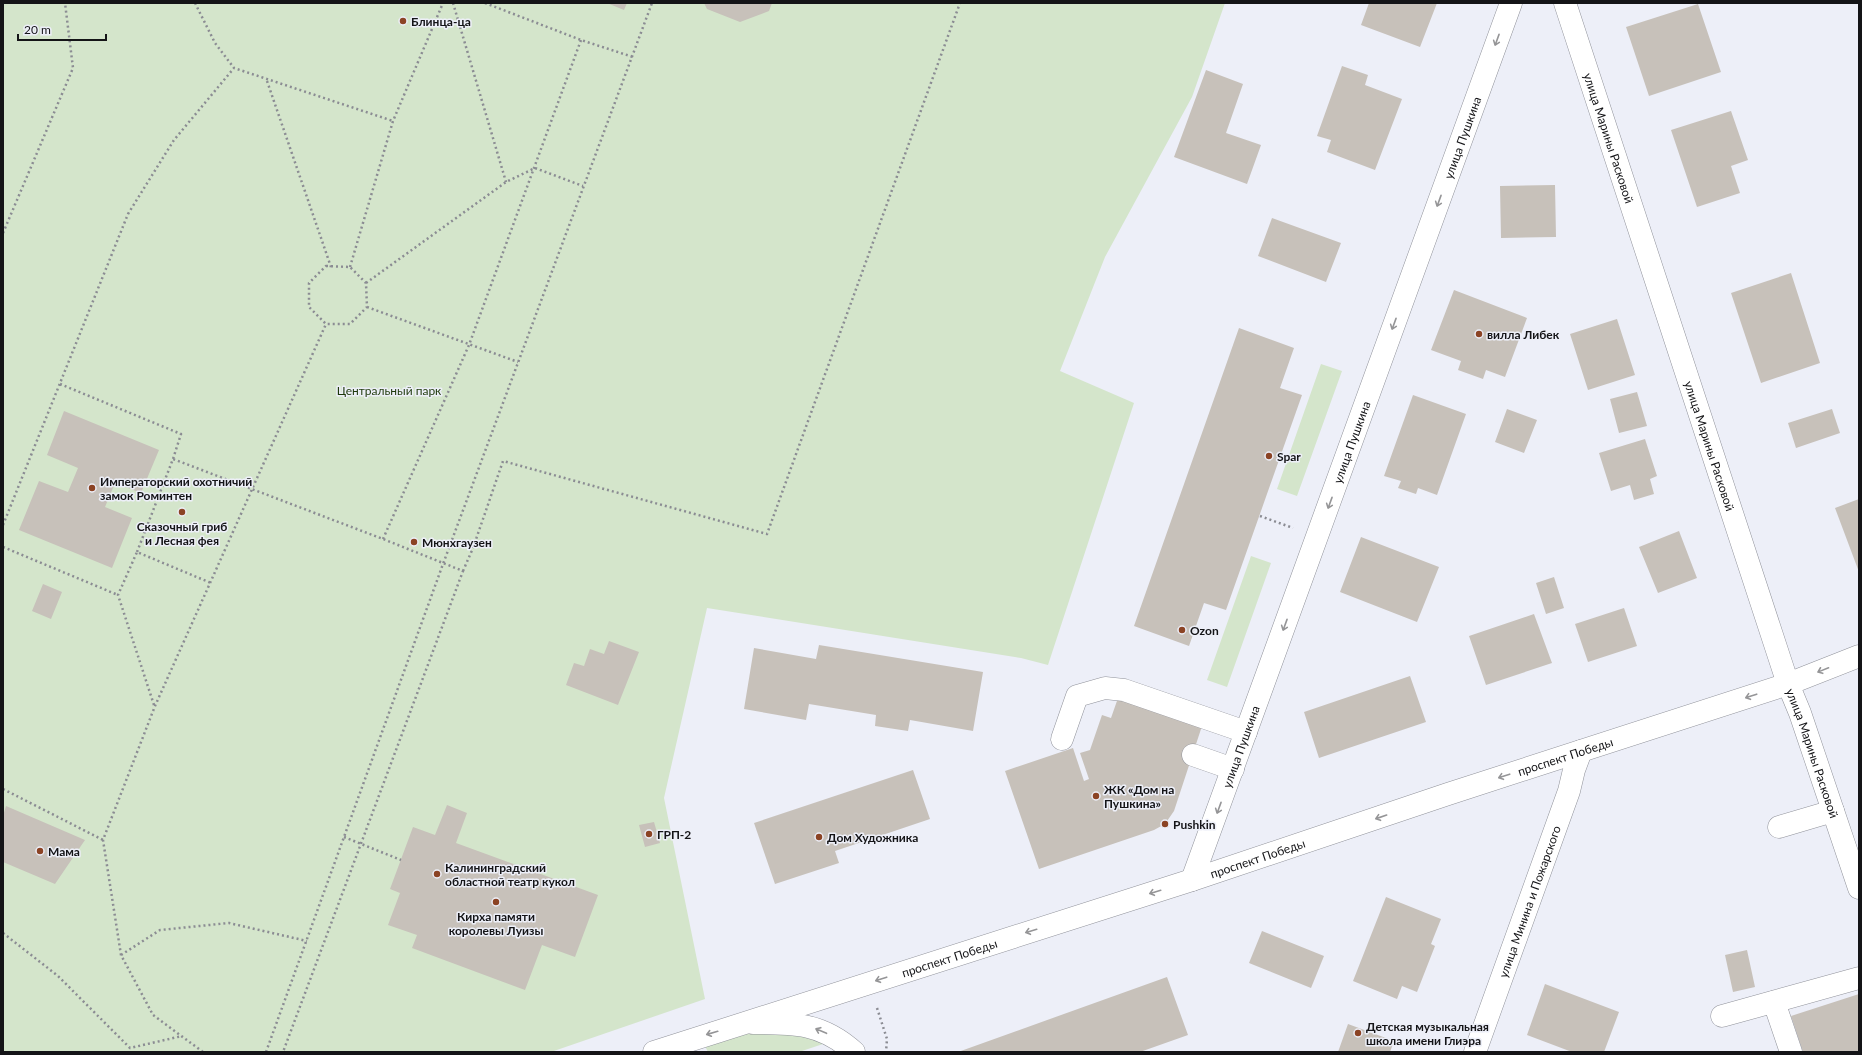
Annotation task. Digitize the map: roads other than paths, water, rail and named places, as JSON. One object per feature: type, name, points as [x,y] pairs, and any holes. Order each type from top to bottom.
[{"type":"street","name":"улица Пушкина","points":[[1192,880],[1511,3]]},
{"type":"street","name":"улица Марины Расковой","points":[[1565,3],[1788,684],[1800,713],[1859,888]]},
{"type":"street","name":"проспект Победы","points":[[654,1052],[1192,880],[1788,684],[1859,656]]},
{"type":"street","points":[[1062,739],[1077,696],[1105,688],[1124,690],[1246,732]]},
{"type":"street","name":"улица Минина и Пожарского","points":[[1475,1052],[1569,791],[1574,770],[1581,751]]},
{"type":"street","points":[[1193,755],[1233,769]]},
{"type":"street","points":[[1779,827],[1833,811]]},
{"type":"street","points":[[1722,1016],[1859,978]]},
{"type":"street","points":[[1774,1002],[1790,1052]]},
{"type":"street","points":[[749,1022],[792,1023],[812,1027],[836,1038],[854,1052]]},
{"type":"place","name":"Блинца-ца","points":[[403,21]]},
{"type":"place","name":"вилла Либек","points":[[1479,334]]},
{"type":"place","name":"Spar","points":[[1269,456]]},
{"type":"place","name":"Императорский охотничий замок Роминтен","points":[[92,488]]},
{"type":"place","name":"Сказочный гриб и Лесная фея","points":[[182,512]]},
{"type":"place","name":"Мюнхгаузен","points":[[414,542]]},
{"type":"place","name":"Ozon","points":[[1182,630]]},
{"type":"place","name":"ЖК «Дом на Пушкина»","points":[[1096,796]]},
{"type":"place","name":"Pushkin","points":[[1165,824]]},
{"type":"place","name":"ГРП-2","points":[[649,834]]},
{"type":"place","name":"Дом Художника","points":[[819,837]]},
{"type":"place","name":"Мама","points":[[40,851]]},
{"type":"place","name":"Калининградский областной театр кукол","points":[[437,874]]},
{"type":"place","name":"Кирха памяти королевы Луизы","points":[[496,902]]},
{"type":"place","name":"Детская музыкальная школа имени Глиэра","points":[[1358,1033]]},
{"type":"park label","name":"Центральный парк","points":[[389,390]]}]
